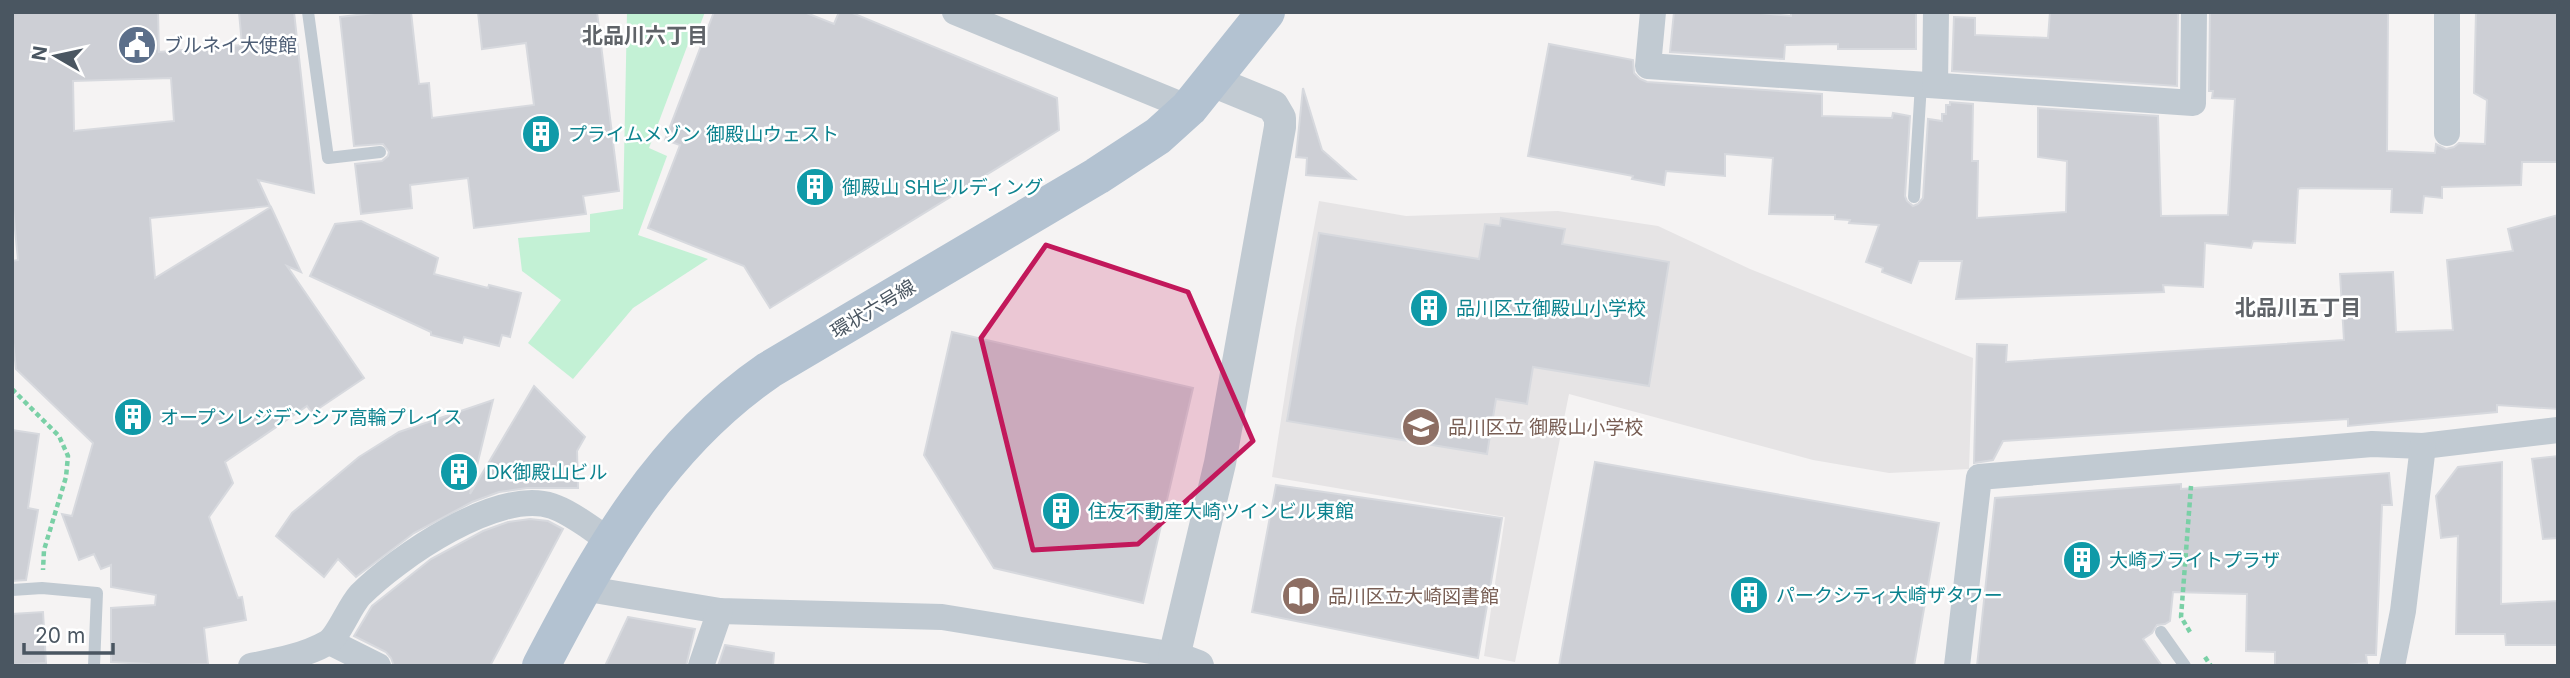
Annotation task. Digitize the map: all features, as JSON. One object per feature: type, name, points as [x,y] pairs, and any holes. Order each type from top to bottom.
[{"type":"main road","name":"環状六号線","points":[[541,666],[582,587],[647,488],[678,447],[736,393],[769,370],[1097,176],[1158,136],[1201,95],[1266,12]]},
{"type":"street","points":[[582,587],[720,611],[942,617],[1181,663],[1223,450],[1280,118],[1273,106],[1201,95],[955,12]]},
{"type":"street","points":[[1653,12],[1648,66],[2193,103],[2194,12]]},
{"type":"street","points":[[1928,85],[1936,12]]},
{"type":"street","points":[[2448,12],[2448,133]]},
{"type":"street","points":[[1956,666],[1979,477],[2372,444],[2423,446],[2558,430]]},
{"type":"street","points":[[2392,666],[2403,611],[2423,446]]},
{"type":"street","points":[[251,666],[288,658],[330,642],[352,604],[381,574],[455,527],[486,513],[507,506],[532,503],[553,506],[612,541]]},
{"type":"street","points":[[701,666],[720,611]]},
{"type":"street","points":[[330,642],[378,666]]},
{"type":"lane","points":[[308,12],[328,158],[380,152]]},
{"type":"lane","points":[[1914,197],[1928,85]]},
{"type":"lane","points":[[12,590],[97,593],[94,666]]},
{"type":"lane","points":[[2161,632],[2185,666]]},
{"type":"path","points":[[12,389],[59,436],[68,456],[66,477],[44,550]]},
{"type":"path","points":[[2192,473],[2181,617],[2193,637]]},
{"type":"path","points":[[2199,646],[2211,666]]},
{"type":"highlighted area","points":[[1046,245],[1188,292],[1253,441],[1138,544],[1033,550],[981,338]]},
{"type":"shaded area","name":"品川区立 御殿山小学校","points":[[1319,201],[1406,216],[1558,211],[1658,226],[1750,269],[1973,358],[1969,469],[1889,473],[1813,460],[1569,394],[1515,662],[1484,656],[1505,517],[1272,477]]},
{"type":"green space","points":[[627,12],[705,12],[692,46],[688,44],[649,148],[667,156],[638,235],[708,259],[633,308],[573,379],[528,343],[561,300],[522,271],[518,238],[590,232],[590,214],[623,209]]},
{"type":"building","points":[[12,12],[158,12],[159,52],[242,45],[239,12],[294,12],[314,193],[258,180],[270,206],[150,218],[155,278],[271,207],[301,272],[287,266],[364,378],[312,413],[307,406],[225,462],[233,483],[209,517],[238,598],[242,597],[246,620],[204,628],[208,664],[149,666],[111,662],[111,608],[155,605],[156,595],[111,587],[111,565],[101,569],[94,554],[79,560],[62,514],[72,516],[93,443],[16,369],[12,333],[12,261],[18,260],[12,199]],"holes":[[[171,78],[174,121],[74,131],[73,81]]]},
{"type":"building","points":[[411,12],[419,84],[429,83],[432,118],[534,105],[526,43],[482,49],[478,12],[597,12],[619,191],[583,196],[586,214],[474,228],[468,178],[410,185],[412,208],[361,214],[355,164],[382,161],[389,152],[383,144],[354,146],[340,17]]},
{"type":"building","name":"御殿山 SHビルディング","points":[[714,12],[804,12],[834,24],[839,12],[850,12],[1057,98],[1059,130],[770,308],[744,266],[648,228],[680,145],[665,140]]},
{"type":"building","points":[[1674,12],[1751,12],[1791,16],[1791,12],[1916,12],[1916,49],[1838,49],[1838,44],[1785,45],[1784,59],[1670,52]]},
{"type":"building","points":[[2050,12],[2178,12],[2177,86],[1952,71],[1954,17],[1975,18],[1975,35],[2048,38]]},
{"type":"building","points":[[2210,12],[2388,12],[2387,151],[2435,153],[2436,144],[2446,149],[2459,143],[2485,144],[2487,100],[2474,93],[2476,12],[2557,12],[2558,162],[2522,162],[2521,185],[2442,187],[2442,198],[2424,196],[2422,213],[2391,212],[2392,189],[2298,189],[2295,243],[2253,241],[2251,248],[2205,243],[2203,287],[2163,285],[2164,292],[1956,299],[1962,261],[1919,261],[1911,283],[1882,272],[1883,268],[1866,262],[1879,225],[1849,223],[1850,220],[1835,219],[1835,215],[1769,214],[1773,158],[1725,154],[1725,176],[1666,171],[1664,185],[1632,179],[1633,176],[1528,156],[1549,44],[1633,60],[1634,73],[1647,82],[1822,94],[1822,116],[1892,118],[1893,113],[1910,116],[1905,196],[1913,206],[1923,198],[1928,119],[1942,121],[1942,114],[1946,114],[1946,105],[1950,105],[1950,102],[1973,104],[1972,161],[1978,161],[1977,218],[2066,212],[2067,161],[2038,157],[2038,108],[2158,116],[2161,216],[2228,215],[2235,99],[2212,98],[2213,91],[2209,91]]},
{"type":"building","points":[[1303,88],[1322,150],[1355,179],[1306,175],[1307,158],[1296,157]]},
{"type":"building","points":[[2558,215],[2558,409],[2497,405],[2497,412],[2348,426],[2348,419],[2003,441],[1993,460],[1974,463],[1977,344],[2007,345],[2006,362],[2344,340],[2340,274],[2393,272],[2396,332],[2453,330],[2447,260],[2513,251],[2508,229]]},
{"type":"building","name":"品川区立御殿山小学校","points":[[1501,218],[1565,229],[1562,244],[1669,262],[1649,386],[1533,367],[1527,404],[1496,399],[1487,454],[1287,421],[1319,233],[1479,259],[1485,224],[1500,226]]},
{"type":"building","points":[[361,221],[438,258],[434,274],[488,288],[489,285],[521,293],[510,337],[502,335],[499,346],[464,337],[462,343],[431,335],[431,332],[310,276],[335,224]]},
{"type":"building","name":"住友不動産大崎ツインビル東館","points":[[952,332],[1193,388],[1143,603],[994,568],[924,455]]},
{"type":"building","name":"DK御殿山ビル","points":[[534,386],[585,437],[577,451],[578,488],[527,488],[499,492],[472,502],[414,533],[356,577],[338,559],[324,577],[276,536],[292,513],[359,457],[399,432],[493,400],[470,494]]},
{"type":"building","points":[[12,430],[39,434],[28,508],[38,510],[26,580],[12,581]]},
{"type":"building","points":[[2558,456],[2558,538],[2543,539],[2532,459]]},
{"type":"building","name":"パークシティ大崎ザタワー","points":[[1595,462],[1939,523],[1914,666],[1559,666]]},
{"type":"building","points":[[2502,462],[2501,604],[2558,601],[2558,645],[2506,645],[2505,634],[2456,634],[2458,536],[2441,538],[2436,496],[2458,467]]},
{"type":"building","points":[[2389,473],[2392,505],[2382,505],[2376,655],[2366,655],[2367,663],[2275,666],[2275,652],[2246,651],[2247,594],[2173,592],[2170,621],[2157,625],[2152,633],[2143,639],[2162,666],[1977,666],[1995,498],[2181,484],[2181,489]]},
{"type":"building","points":[[1276,485],[1502,518],[1478,658],[1252,612]]},
{"type":"building","points":[[530,519],[548,521],[563,529],[490,666],[394,666],[386,652],[354,636],[372,606],[431,559],[483,531],[508,522]]},
{"type":"building","points":[[43,612],[46,663],[12,665],[12,614]]},
{"type":"building","points":[[628,617],[695,629],[686,666],[605,666]]},
{"type":"building","points":[[725,645],[774,653],[773,666],[718,666]]},
{"type":"place","name":"ブルネイ大使館","points":[[137,45]]},
{"type":"place","name":"プライムメゾン 御殿山ウェスト","points":[[541,134]]},
{"type":"place","name":"御殿山 SHビルディング","points":[[815,187]]},
{"type":"place","name":"品川区立御殿山小学校","points":[[1429,308]]},
{"type":"place","name":"オープンレジデンシア高輪プレイス","points":[[133,417]]},
{"type":"place","name":"品川区立 御殿山小学校","points":[[1421,427]]},
{"type":"place","name":"DK御殿山ビル","points":[[459,472]]},
{"type":"place","name":"住友不動産大崎ツインビル東館","points":[[1061,511]]},
{"type":"place","name":"大崎ブライトプラザ","points":[[2082,560]]},
{"type":"place","name":"パークシティ大崎ザタワー","points":[[1749,595]]},
{"type":"place","name":"品川区立大崎図書館","points":[[1301,596]]},
{"type":"district","name":"北品川六丁目","points":[[645,35]]},
{"type":"district","name":"北品川五丁目","points":[[2298,307]]}]
